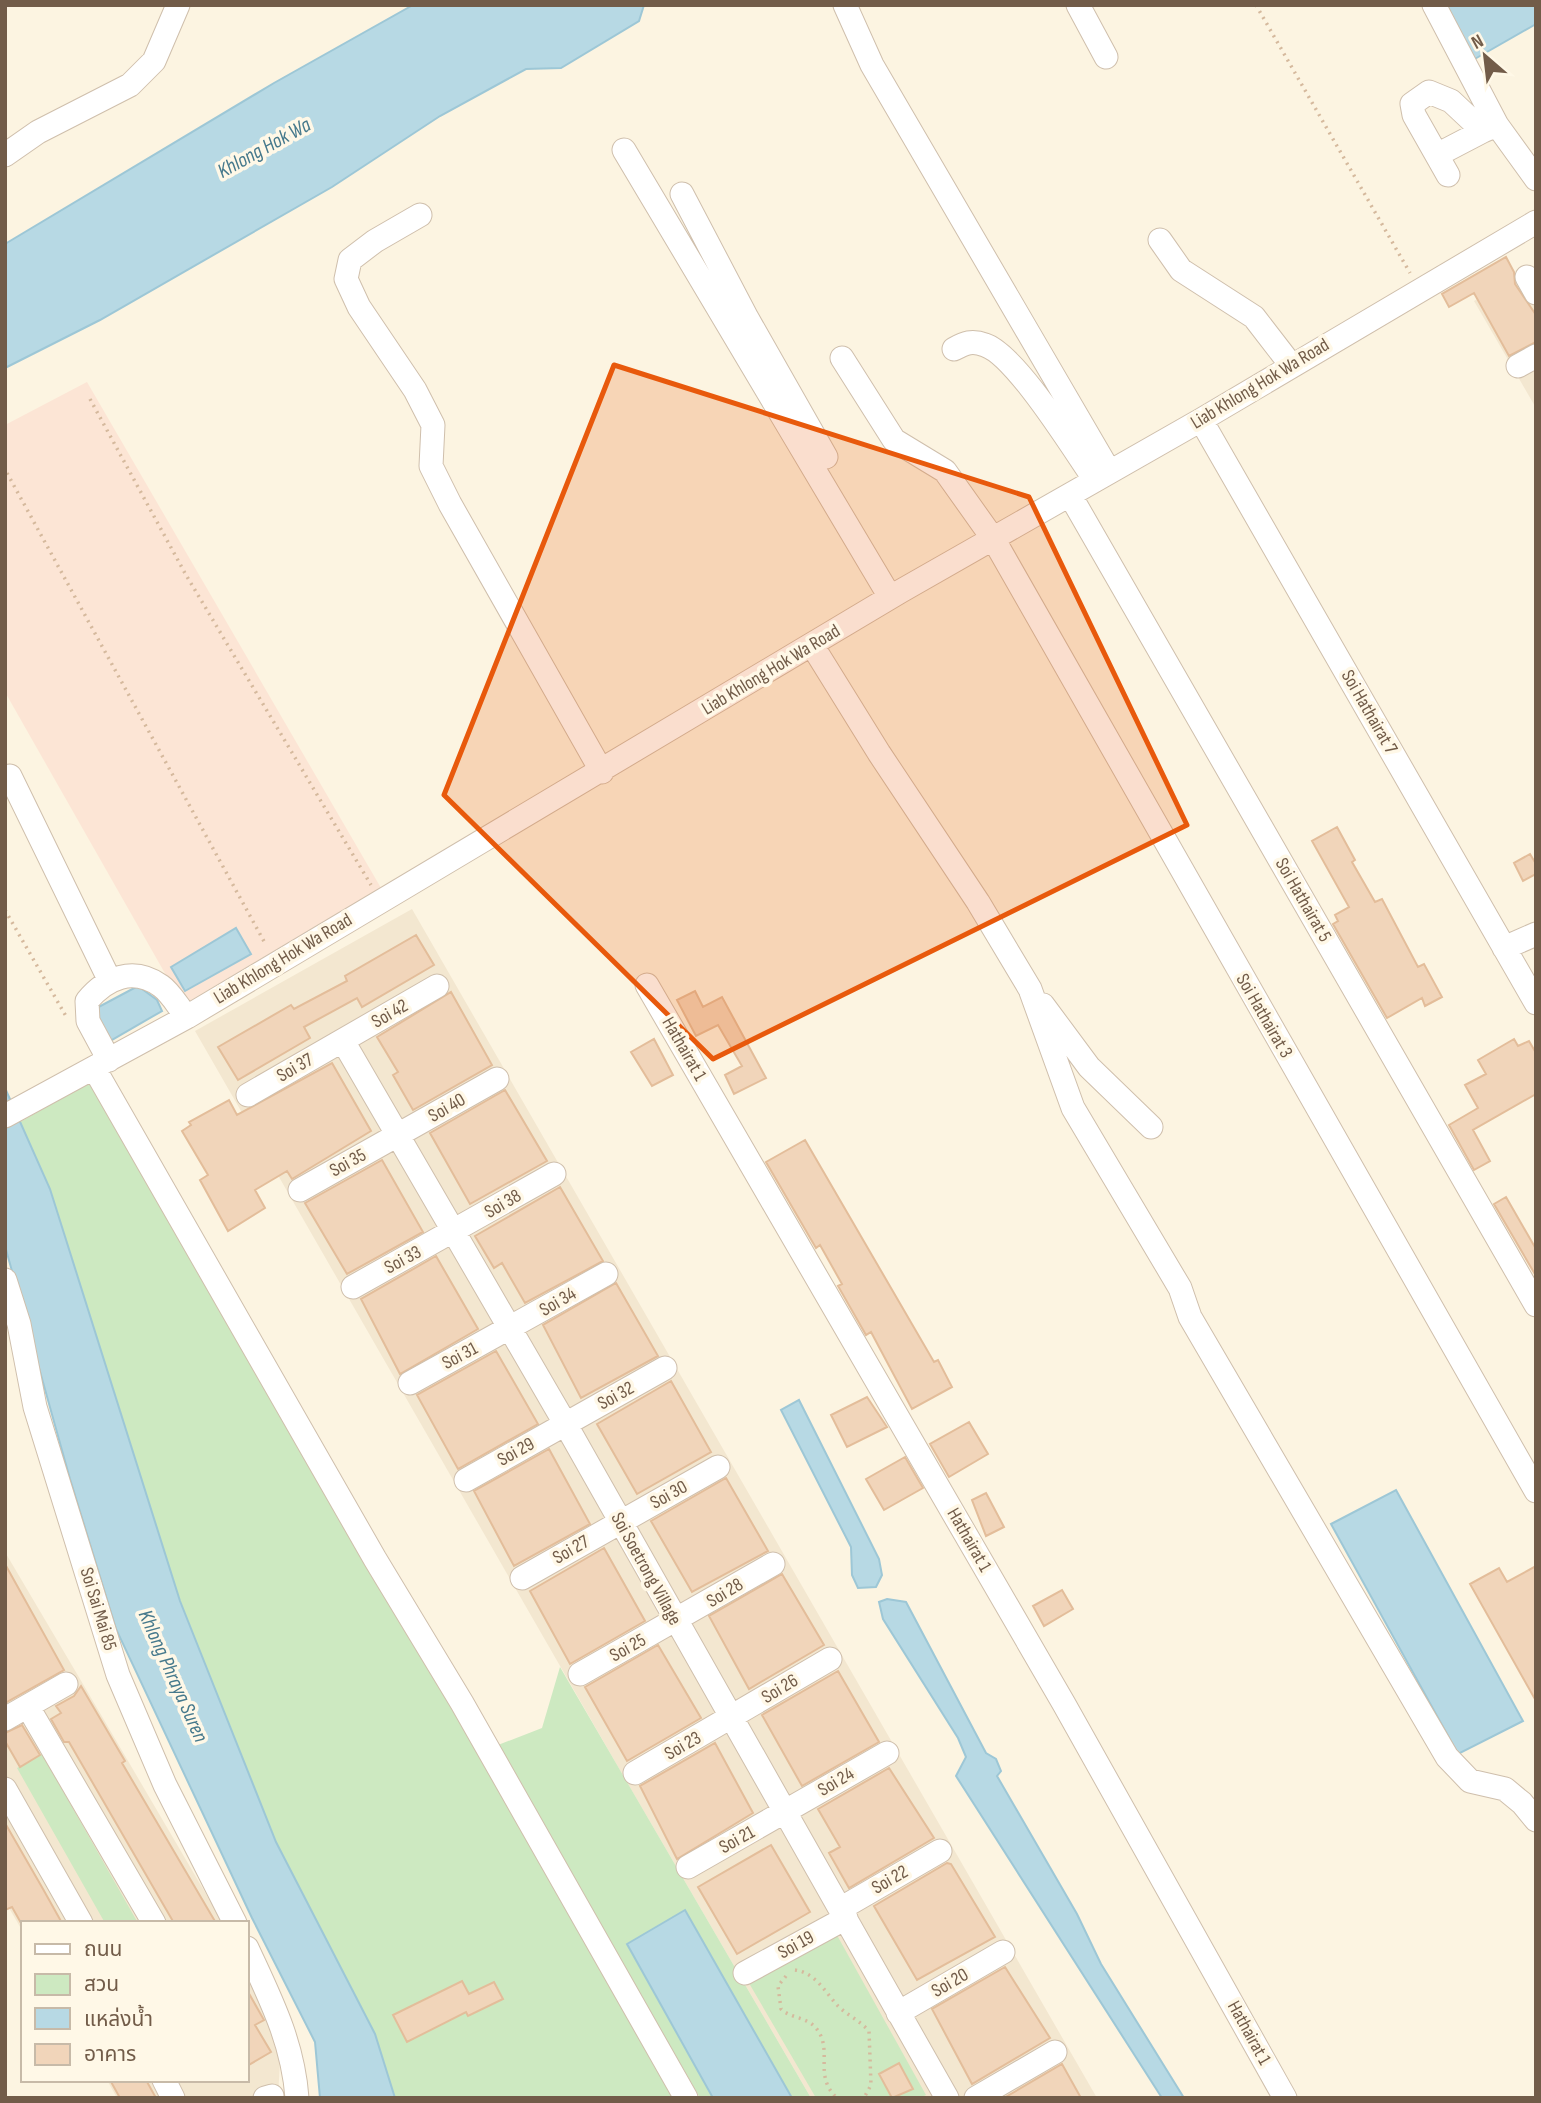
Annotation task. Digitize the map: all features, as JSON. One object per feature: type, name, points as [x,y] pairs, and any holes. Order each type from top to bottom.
[{"type":"street","points":[[5,155],[37,132],[130,85],[154,61],[178,5]]},
{"type":"street","points":[[845,5],[872,65],[1102,476]]},
{"type":"street","points":[[1077,5],[1106,57]]},
{"type":"street","points":[[1434,5],[1490,128]]},
{"type":"street","points":[[1490,128],[1442,165],[1414,115],[1412,104],[1429,92],[1451,101],[1490,128],[1536,179]]},
{"type":"street","points":[[624,149],[896,594]]},
{"type":"street","points":[[682,194],[896,594]]},
{"type":"street","points":[[420,215],[374,241],[350,260],[346,279],[359,307],[415,390],[433,425],[431,466],[450,504],[602,772]]},
{"type":"street","name":"Liab Khlong Hok Wa Road","points":[[5,1116],[187,1017],[380,899],[602,772],[896,594],[1201,420],[1536,222]]},
{"type":"street","points":[[1160,240],[1181,270],[1254,317],[1292,365]]},
{"type":"street","points":[[954,349],[968,341],[987,345],[1010,362],[1102,476]]},
{"type":"street","name":"Soi Hathairat 3","points":[[842,358],[894,440],[945,471],[994,540],[1536,1491]]},
{"type":"street","name":"Soi Hathairat 7","points":[[1201,420],[1536,1003]]},
{"type":"street","name":"Soi Hathairat 5","points":[[1070,495],[1536,1304]]},
{"type":"street","points":[[811,645],[978,902],[1030,989],[1088,1067],[1151,1127]]},
{"type":"street","points":[[10,776],[109,979]]},
{"type":"street","points":[[1504,948],[1536,934]]},
{"type":"street","points":[[187,1017],[161,986],[130,975],[109,979],[87,1001],[88,1021],[101,1064],[375,1559],[463,1703],[686,2098]]},
{"type":"street","name":"Hathairat 1","points":[[647,985],[1057,1692],[1285,2098]]},
{"type":"street","name":"Soi 42","points":[[343,1041],[437,986]]},
{"type":"street","points":[[1030,989],[1073,1108],[1180,1287],[1190,1317],[1402,1684],[1447,1757],[1469,1781],[1505,1789],[1522,1803],[1536,1820]]},
{"type":"street","name":"Soi 37","points":[[248,1095],[343,1041]]},
{"type":"street","name":"Soi Soetrong Village","points":[[343,1041],[566,1424],[947,2098]]},
{"type":"street","name":"Soi 40","points":[[397,1137],[497,1079]]},
{"type":"street","name":"Soi 35","points":[[300,1190],[397,1137]]},
{"type":"street","name":"Soi 38","points":[[453,1233],[554,1174]]},
{"type":"street","name":"Soi 33","points":[[353,1287],[453,1233]]},
{"type":"street","name":"Soi 34","points":[[510,1329],[606,1275]]},
{"type":"street","name":"Soi Sai Mai 85","points":[[5,1280],[19,1324],[35,1407],[118,1675],[165,1785],[234,1921]]},
{"type":"street","name":"Soi 31","points":[[410,1384],[510,1329]]},
{"type":"street","name":"Soi 32","points":[[566,1424],[665,1368]]},
{"type":"street","name":"Soi 29","points":[[466,1480],[566,1424]]},
{"type":"street","name":"Soi 30","points":[[620,1522],[718,1467]]},
{"type":"street","name":"Soi 27","points":[[522,1578],[620,1522]]},
{"type":"street","name":"Soi 28","points":[[676,1622],[773,1564]]},
{"type":"street","name":"Soi 25","points":[[580,1674],[676,1622]]},
{"type":"street","name":"Soi 26","points":[[731,1718],[830,1659]]},
{"type":"street","points":[[5,1719],[66,1684]]},
{"type":"street","points":[[28,1707],[153,1921]]},
{"type":"street","name":"Soi 23","points":[[635,1773],[731,1718]]},
{"type":"street","name":"Soi 24","points":[[785,1812],[887,1752]]},
{"type":"street","points":[[5,1788],[80,1921]]},
{"type":"street","name":"Soi 21","points":[[688,1867],[785,1812]]},
{"type":"street","name":"Soi 22","points":[[843,1913],[940,1851]]},
{"type":"street","name":"Soi 19","points":[[746,1973],[843,1913]]},
{"type":"street","points":[[248,1950],[285,2030],[295,2066],[297,2098]]},
{"type":"street","name":"Soi 20","points":[[898,2013],[1003,1952]]},
{"type":"street","points":[[976,2098],[1055,2052]]},
{"type":"street","points":[[165,2082],[173,2098]]},
{"type":"path","points":[[1256,5],[1419,290]]},
{"type":"path","points":[[90,399],[186,575],[380,899]]},
{"type":"path","points":[[7,473],[276,963]]},
{"type":"path","points":[[5,910],[69,1022]]},
{"type":"path","points":[[837,2098],[829,2090],[823,2076],[824,2049],[815,2027],[781,2009],[778,1986],[793,1970],[814,1977],[841,2009],[853,2015],[869,2032],[872,2078],[864,2097]]},
{"type":"highlighted area","points":[[614,365],[1029,497],[1187,825],[713,1059],[444,795]]},
{"type":"shaded area","points":[[1536,267],[1536,408],[1474,301]]},
{"type":"shaded area","points":[[87,382],[381,888],[183,1005],[5,692],[5,425]]},
{"type":"shaded area","points":[[412,909],[1097,2098],[811,2098],[617,1765],[195,1031]]},
{"type":"shaded area","points":[[5,1552],[222,1921],[21,1921],[21,1929],[5,1901]]},
{"type":"shaded area","points":[[248,1973],[269,2021],[280,2061],[278,2098],[117,2098],[108,2082],[248,2082]]},
{"type":"green space","points":[[94,1080],[677,2098],[395,2098],[375,2034],[276,1842],[180,1601],[50,1189],[20,1122]]},
{"type":"green space","points":[[560,1667],[811,2098],[700,2098],[498,1745],[542,1728]]},
{"type":"green space","points":[[42,1754],[137,1921],[104,1921],[17,1768]]},
{"type":"green space","points":[[833,1928],[926,2095],[920,2098],[816,2098],[746,1978]]},
{"type":"water","name":"Khlong Hok Wa","points":[[413,5],[644,5],[639,21],[561,68],[526,69],[440,116],[332,187],[100,320],[5,368],[5,244],[274,83]]},
{"type":"water","points":[[1442,5],[1536,5],[1536,24],[1473,60]]},
{"type":"water","points":[[236,928],[251,954],[185,991],[171,967]]},
{"type":"water","points":[[138,986],[157,1000],[162,1011],[110,1041],[93,1010]]},
{"type":"water","name":"Khlong Phraya Suren","points":[[5,1088],[50,1189],[180,1601],[276,1842],[375,2034],[395,2098],[320,2098],[315,2042],[252,1918],[116,1629],[70,1479],[5,1246]]},
{"type":"water","points":[[799,1400],[879,1559],[882,1575],[876,1587],[858,1588],[852,1575],[851,1547],[781,1410]]},
{"type":"water","points":[[1396,1490],[1523,1721],[1458,1754],[1331,1524]]},
{"type":"water","points":[[887,1599],[906,1602],[986,1753],[996,1759],[1001,1771],[997,1776],[1077,1914],[1101,1964],[1184,2098],[1162,2098],[956,1776],[966,1757],[958,1738],[883,1619],[879,1602]]},
{"type":"water","points":[[685,1910],[792,2098],[713,2098],[627,1944]]},
{"type":"building","points":[[1506,257],[1514,272],[1515,284],[1536,315],[1536,342],[1509,356],[1474,293],[1449,307],[1442,294]]},
{"type":"building","points":[[1337,827],[1355,860],[1352,862],[1375,902],[1382,899],[1418,967],[1424,964],[1442,997],[1425,1006],[1422,998],[1387,1018],[1333,924],[1338,921],[1335,915],[1349,907],[1312,841]]},
{"type":"building","points":[[1530,854],[1536,864],[1536,874],[1523,881],[1514,863]]},
{"type":"building","points":[[416,935],[434,965],[362,1007],[357,998],[304,1027],[310,1038],[238,1080],[218,1047],[291,1005],[294,1009],[347,981],[345,976]]},
{"type":"building","points":[[695,991],[703,1007],[722,997],[766,1078],[734,1094],[725,1075],[742,1066],[718,1025],[696,1036],[677,1000]]},
{"type":"building","points":[[451,992],[492,1065],[413,1110],[393,1075],[398,1072],[377,1037]]},
{"type":"building","points":[[654,1039],[673,1075],[652,1086],[631,1052]]},
{"type":"building","points":[[1514,1039],[1518,1046],[1529,1041],[1536,1053],[1536,1094],[1473,1130],[1490,1161],[1474,1170],[1449,1125],[1478,1108],[1465,1085],[1486,1074],[1478,1060]]},
{"type":"building","points":[[332,1063],[371,1131],[292,1179],[287,1171],[255,1190],[265,1208],[228,1231],[200,1180],[208,1175],[182,1131],[191,1125],[189,1122],[229,1100],[237,1115]]},
{"type":"building","points":[[505,1090],[547,1161],[470,1204],[430,1133]]},
{"type":"building","points":[[805,1140],[934,1362],[938,1360],[952,1387],[912,1409],[871,1332],[866,1335],[838,1286],[842,1284],[820,1245],[816,1248],[766,1162]]},
{"type":"building","points":[[382,1160],[423,1232],[347,1274],[305,1203]]},
{"type":"building","points":[[560,1187],[603,1261],[525,1303],[502,1263],[494,1268],[475,1236]]},
{"type":"building","points":[[1506,1197],[1536,1249],[1536,1276],[1494,1204]]},
{"type":"building","points":[[436,1256],[478,1329],[400,1374],[361,1299]]},
{"type":"building","points":[[616,1283],[658,1356],[581,1398],[543,1325]]},
{"type":"building","points":[[496,1351],[538,1424],[458,1469],[417,1395]]},
{"type":"building","points":[[671,1381],[711,1452],[637,1494],[597,1424]]},
{"type":"building","points":[[867,1397],[887,1427],[847,1447],[831,1415]]},
{"type":"building","points":[[969,1422],[988,1454],[949,1477],[930,1444]]},
{"type":"building","points":[[549,1449],[590,1524],[514,1566],[474,1491]]},
{"type":"building","points":[[905,1457],[923,1488],[884,1510],[866,1479]]},
{"type":"building","points":[[726,1478],[768,1551],[692,1592],[651,1521]]},
{"type":"building","points":[[986,1493],[1004,1527],[986,1536],[972,1500]]},
{"type":"building","points":[[604,1548],[645,1621],[570,1664],[530,1591]]},
{"type":"building","points":[[5,1564],[64,1670],[5,1703]]},
{"type":"building","points":[[1536,1566],[1536,1701],[1470,1584],[1499,1568],[1507,1582]]},
{"type":"building","points":[[782,1574],[824,1645],[749,1689],[709,1616]]},
{"type":"building","points":[[1062,1590],[1073,1609],[1044,1626],[1033,1606]]},
{"type":"building","points":[[658,1645],[701,1718],[627,1761],[585,1687]]},
{"type":"building","points":[[838,1671],[879,1742],[802,1786],[762,1715]]},
{"type":"building","points":[[81,1686],[125,1761],[122,1763],[215,1921],[173,1921],[69,1742],[64,1742],[51,1719],[61,1713],[56,1706],[74,1696]]},
{"type":"building","points":[[22,1725],[40,1755],[20,1767],[5,1741],[5,1733]]},
{"type":"building","points":[[715,1743],[753,1813],[677,1859],[640,1786]]},
{"type":"building","points":[[889,1768],[934,1838],[849,1888],[829,1853],[840,1847],[818,1809]]},
{"type":"building","points":[[5,1823],[61,1921],[21,1923],[12,1907],[5,1910]]},
{"type":"building","points":[[771,1845],[810,1912],[737,1954],[698,1887]]},
{"type":"building","points":[[947,1863],[951,1864],[995,1937],[917,1980],[874,1906]]},
{"type":"building","points":[[1005,1967],[1050,2038],[972,2084],[932,2009]]},
{"type":"building","points":[[462,1981],[469,1994],[494,1982],[503,1999],[468,2016],[466,2012],[407,2042],[393,2015]]},
{"type":"building","points":[[248,1992],[264,2020],[255,2025],[271,2052],[248,2065]]},
{"type":"building","points":[[899,2063],[913,2089],[892,2098],[879,2074]]},
{"type":"building","points":[[1062,2064],[1081,2098],[1004,2098]]},
{"type":"building","points":[[111,2082],[147,2082],[156,2098],[120,2098]]}]
